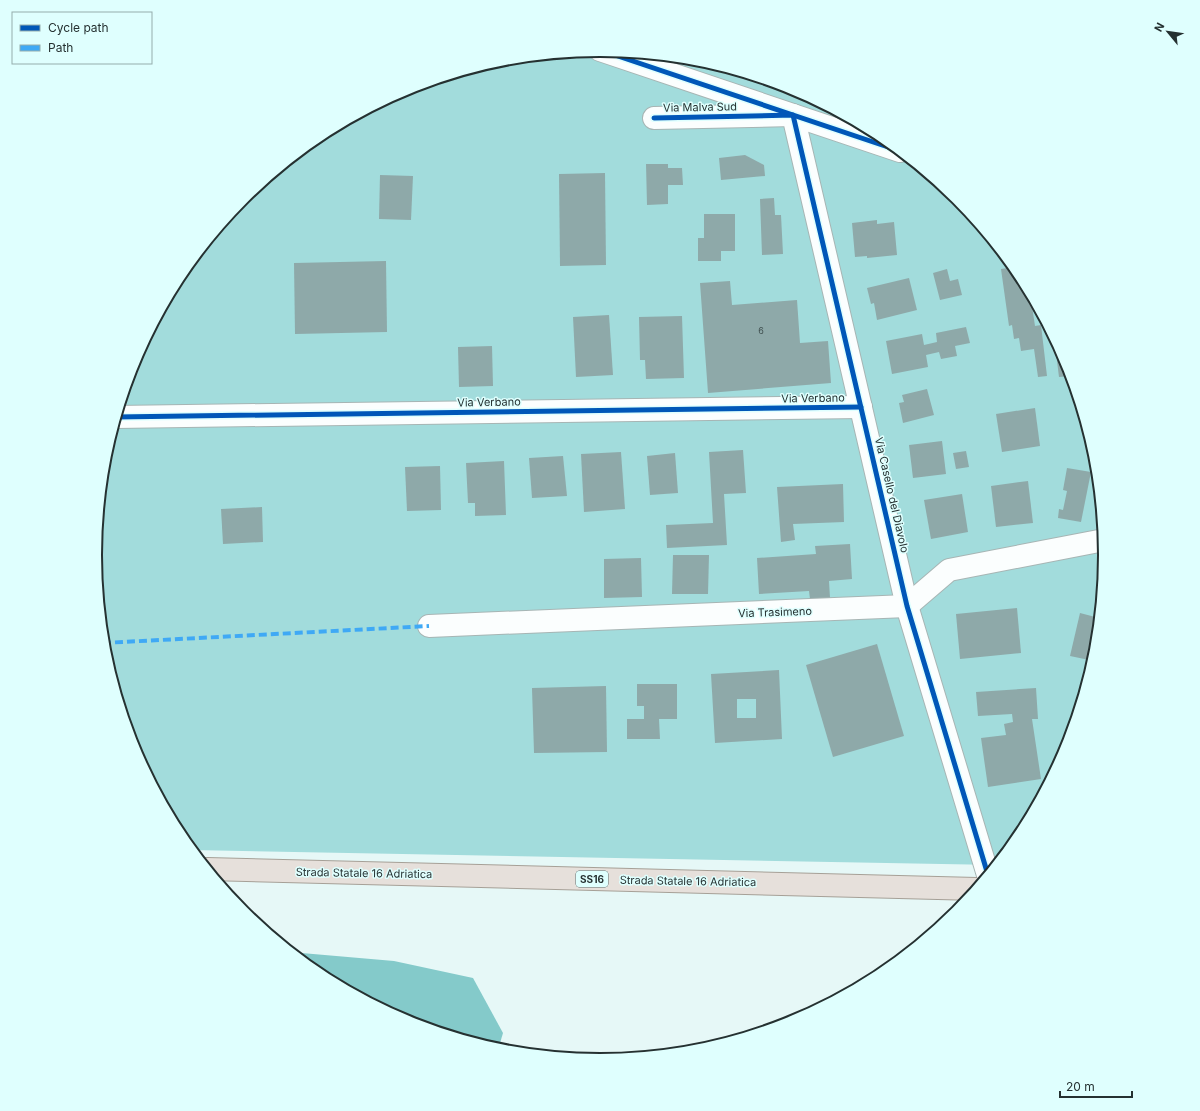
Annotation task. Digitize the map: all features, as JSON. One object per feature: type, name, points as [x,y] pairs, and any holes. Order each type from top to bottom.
[{"type":"main road","name":"Strada Statale 16 Adriatica","points":[[213,869],[970,889]]},
{"type":"street","name":"Via Malva Sud","points":[[623,58],[883,145]]},
{"type":"street","name":"Via Malva Sud","points":[[654,118],[793,115]]},
{"type":"street","name":"Via Casello del Diavolo","points":[[793,115],[907,606],[986,870]]},
{"type":"street","name":"Via Verbano","points":[[121,417],[861,407]]},
{"type":"street","points":[[907,606],[949,570],[1098,541]]},
{"type":"street","name":"Via Trasimeno","points":[[429,626],[907,606]]},
{"type":"shaded area","points":[[567,58],[633,58],[665,61],[729,74],[760,83],[820,108],[849,124],[877,141],[929,181],[975,227],[995,252],[1032,306],[1047,335],[1061,365],[1082,426],[1094,490],[1097,523],[1098,556],[1094,621],[1082,685],[1061,746],[1047,776],[1032,805],[990,865],[199,850],[168,805],[153,776],[139,746],[118,685],[106,621],[102,556],[103,523],[106,490],[118,426],[139,365],[168,306],[205,252],[225,227],[271,181],[297,160],[323,141],[380,108],[440,83],[471,74],[535,61]]},
{"type":"shaded area","points":[[299,953],[394,961],[473,978],[503,1033],[500,1043],[440,1028],[409,1016],[380,1003],[351,987],[323,970]]},
{"type":"building","points":[[745,155],[764,165],[765,176],[721,180],[719,158]]},
{"type":"building","points":[[646,164],[668,164],[668,168],[682,168],[683,185],[668,185],[668,204],[647,205]]},
{"type":"building","points":[[605,173],[606,265],[560,266],[559,174]]},
{"type":"building","points":[[380,175],[413,176],[411,220],[379,219]]},
{"type":"building","points":[[774,198],[775,215],[781,215],[783,254],[762,255],[760,199]]},
{"type":"building","points":[[704,214],[735,214],[735,251],[721,251],[721,261],[698,261],[698,238],[704,238]]},
{"type":"building","points":[[877,220],[877,224],[894,222],[897,255],[867,258],[867,256],[855,257],[852,223]]},
{"type":"building","points":[[386,261],[387,332],[295,334],[294,263]]},
{"type":"building","points":[[1006,268],[1032,306],[1035,326],[1041,325],[1047,376],[1038,377],[1034,349],[1021,351],[1019,338],[1014,339],[1012,325],[1009,326],[1001,269]]},
{"type":"building","points":[[947,269],[950,281],[958,279],[962,295],[940,300],[933,273]]},
{"type":"building","points":[[909,278],[917,310],[877,320],[874,303],[871,304],[867,288]]},
{"type":"building","points":[[730,281],[732,305],[797,300],[800,343],[828,341],[831,383],[708,393],[700,283]]},
{"type":"building","points":[[609,315],[613,375],[576,377],[573,317]]},
{"type":"building","points":[[682,316],[684,378],[646,379],[645,360],[640,360],[639,317]]},
{"type":"building","points":[[966,327],[970,343],[955,346],[957,356],[941,359],[939,352],[926,355],[928,367],[892,374],[886,341],[922,334],[924,345],[937,342],[936,333]]},
{"type":"building","points":[[492,346],[493,386],[459,387],[458,347]]},
{"type":"building","points":[[1056,355],[1065,376],[1059,377]]},
{"type":"building","points":[[927,389],[934,415],[903,423],[899,403],[904,402],[902,395]]},
{"type":"building","points":[[1035,408],[1040,446],[1002,452],[996,414]]},
{"type":"building","points":[[942,441],[946,474],[913,478],[909,445]]},
{"type":"building","points":[[743,450],[746,493],[724,494],[727,545],[667,548],[666,525],[713,523],[709,452]]},
{"type":"building","points":[[966,451],[969,467],[956,469],[953,453]]},
{"type":"building","points":[[621,452],[625,509],[584,512],[581,454]]},
{"type":"building","points":[[675,453],[678,493],[650,495],[647,456]]},
{"type":"building","points":[[563,456],[567,496],[532,498],[529,458]]},
{"type":"building","points":[[504,461],[506,515],[475,516],[475,503],[468,503],[466,463]]},
{"type":"building","points":[[440,466],[441,510],[407,511],[405,467]]},
{"type":"building","points":[[1067,468],[1091,472],[1081,522],[1058,518],[1059,509],[1063,510],[1067,491],[1063,490]]},
{"type":"building","points":[[1028,481],[1033,523],[996,527],[991,486]]},
{"type":"building","points":[[843,484],[844,522],[793,524],[795,540],[781,542],[777,487]]},
{"type":"building","points":[[962,494],[968,532],[931,539],[924,500]]},
{"type":"building","points":[[262,507],[263,542],[223,544],[221,509]]},
{"type":"building","points":[[850,544],[852,579],[829,581],[830,598],[810,599],[809,591],[759,594],[757,558],[816,554],[815,546]]},
{"type":"building","points":[[673,555],[709,555],[708,594],[672,594]]},
{"type":"building","points":[[641,558],[642,597],[604,598],[604,559]]},
{"type":"building","points":[[1017,608],[1021,653],[960,659],[956,614]]},
{"type":"building","points":[[1080,613],[1094,617],[1088,660],[1070,656]]},
{"type":"building","points":[[877,644],[904,736],[833,757],[806,665]]},
{"type":"building","points":[[779,670],[782,739],[715,743],[711,674]],"holes":[[[737,699],[756,699],[756,718],[737,718]]]},
{"type":"building","points":[[637,684],[677,684],[677,719],[659,719],[660,739],[627,739],[627,719],[644,719],[644,706],[637,706]]},
{"type":"building","points":[[606,686],[607,752],[534,753],[532,688]]},
{"type":"building","points":[[1036,688],[1038,719],[1032,719],[1041,779],[988,787],[981,738],[1006,735],[1004,724],[1013,722],[1012,714],[978,716],[976,692]]},
{"type":"marked path","points":[[109,643],[429,626]]},
{"type":"cycle path","points":[[623,58],[883,145]]},
{"type":"cycle path","points":[[654,118],[793,115],[907,606],[986,870]]},
{"type":"cycle path","points":[[121,417],[861,407]]}]
